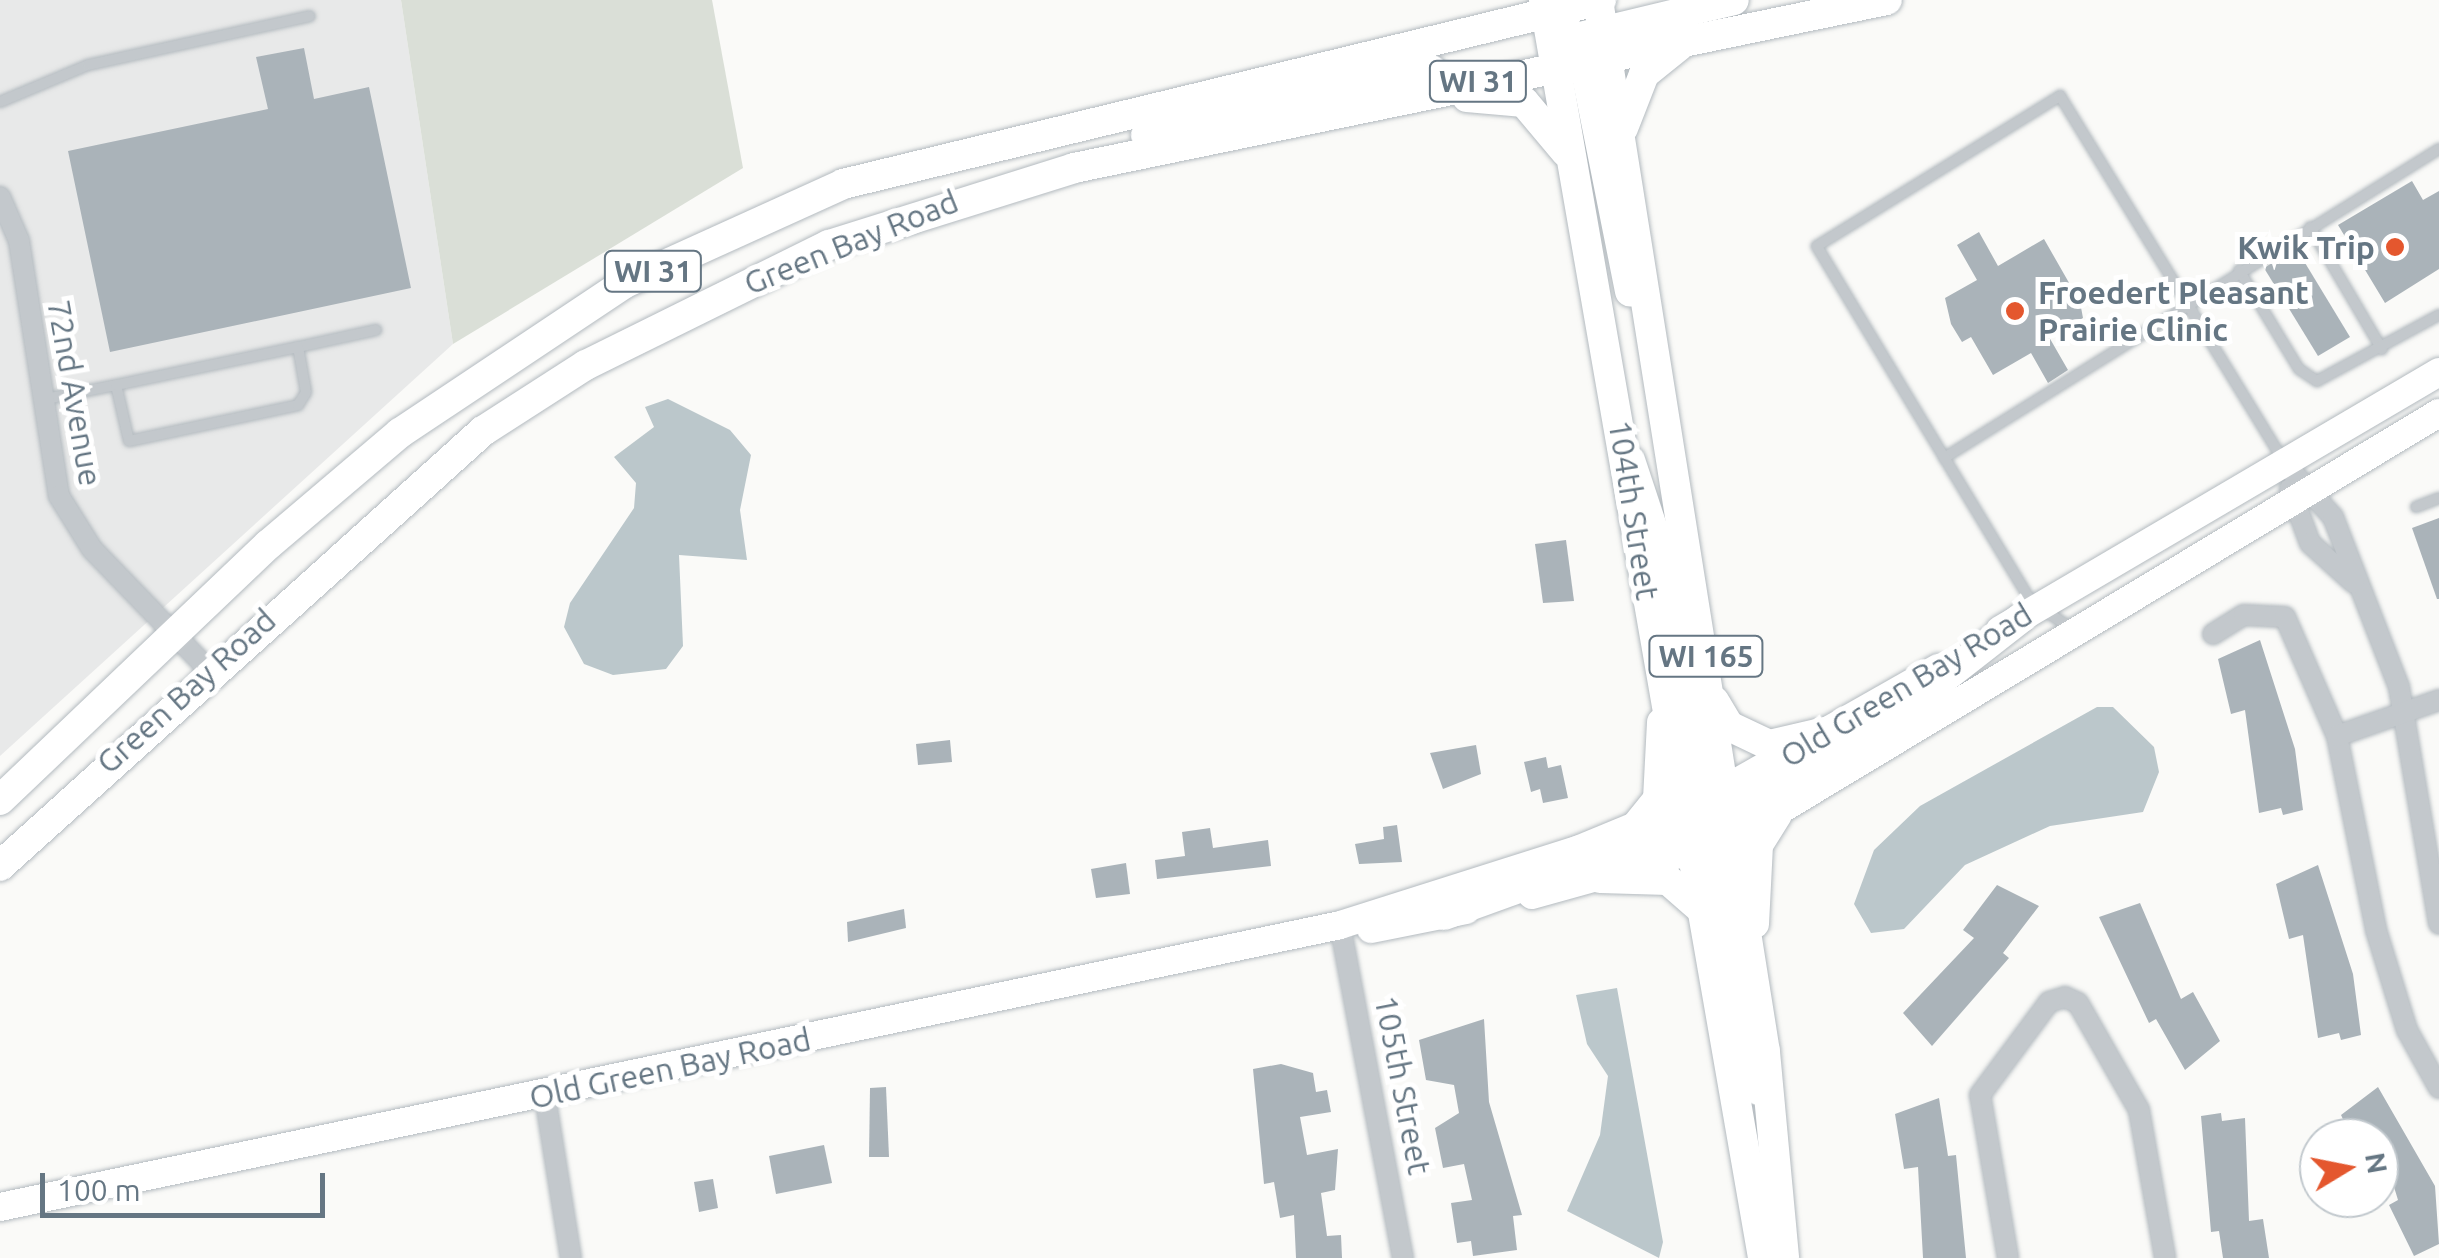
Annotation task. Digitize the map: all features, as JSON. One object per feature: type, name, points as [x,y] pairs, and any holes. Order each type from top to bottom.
[{"type":"main road","points":[[1459,29],[1507,0]]},
{"type":"main road","points":[[1045,175],[1206,117],[1578,26],[1734,0]]},
{"type":"main road","name":"Green Bay Road","points":[[0,800],[173,634],[400,433],[622,284],[843,184],[1459,29],[1578,26],[1691,40],[1887,0]]},
{"type":"main road","points":[[1578,26],[1622,265],[1665,397]]},
{"type":"main road","name":"Green Bay Road","points":[[0,866],[208,670],[482,431],[586,364],[829,245],[1045,175],[1401,98],[1578,26]]},
{"type":"main road","name":"104th Street","points":[[1578,26],[1621,146],[1711,694],[1700,908],[1763,1258]]},
{"type":"main road","name":"104th Street","points":[[1578,26],[1573,164],[1664,691],[1707,821],[1757,1001],[1784,1258]]},
{"type":"main road","points":[[1621,146],[1646,70],[1691,40]]},
{"type":"main road","points":[[1401,98],[1519,100],[1543,117],[1573,164]]},
{"type":"main road","points":[[1444,915],[1707,821],[1866,739],[2028,613]]},
{"type":"main road","points":[[1711,694],[1729,726],[1762,744],[1842,728]]},
{"type":"main road","points":[[1600,878],[1668,880],[1700,908]]},
{"type":"street","name":"72nd Avenue","points":[[0,197],[19,241],[40,400],[59,496],[92,549],[208,670]]},
{"type":"street","name":"Old Green Bay Road","points":[[1340,925],[1444,915],[1600,878],[1707,821],[1842,728],[2028,613],[2439,372]]},
{"type":"street","name":"Old Green Bay Road","points":[[0,1207],[544,1096],[1340,925],[1630,829],[1786,807],[2439,413]]},
{"type":"street","points":[[1623,440],[1666,561],[1707,821],[1774,1152]]},
{"type":"street","points":[[2284,462],[2302,493],[2338,528],[2354,583],[2406,709],[2439,924]]},
{"type":"street","points":[[2302,493],[2316,551],[2354,583]]},
{"type":"street","points":[[2212,634],[2244,616],[2285,617],[2337,736],[2376,930],[2407,1030],[2439,1088]]},
{"type":"street","points":[[1630,829],[1658,793],[1664,691]]},
{"type":"street","points":[[2337,736],[2439,700]]},
{"type":"street","points":[[1757,1001],[1756,864],[1764,830],[1786,807]]},
{"type":"street","name":"105th Street","points":[[1340,925],[1403,1258]]},
{"type":"street","points":[[2008,1258],[1980,1095],[2049,1002],[2065,997],[2078,1003],[2139,1110],[2164,1258]]},
{"type":"street","points":[[544,1096],[572,1258]]},
{"type":"lane","points":[[0,102],[88,65],[310,16]]},
{"type":"lane","points":[[2080,628],[2028,613],[1944,458],[1817,246],[2060,96],[2284,462]]},
{"type":"lane","points":[[1944,458],[2192,311],[2239,270],[2439,149]]},
{"type":"lane","points":[[2310,226],[2382,349]]},
{"type":"lane","points":[[2239,270],[2310,379],[2334,377],[2439,315]]},
{"type":"lane","points":[[40,400],[376,330]]},
{"type":"lane","points":[[116,386],[129,441],[298,405],[306,392],[298,347]]},
{"type":"lane","points":[[2416,508],[2439,498]]},
{"type":"shaded area","points":[[0,0],[401,0],[453,344],[0,756]]},
{"type":"shaded area","points":[[401,0],[712,0],[743,168],[453,344]]},
{"type":"shaded area","points":[[668,399],[730,430],[751,455],[740,510],[747,560],[679,555],[683,646],[666,669],[613,675],[584,664],[564,627],[570,603],[634,508],[636,483],[614,457],[654,427],[645,407]]},
{"type":"shaded area","points":[[2097,707],[2113,707],[2154,747],[2159,772],[2143,812],[2050,826],[1965,865],[1904,929],[1871,933],[1854,904],[1874,850],[1920,806]]},
{"type":"shaded area","points":[[1617,988],[1663,1242],[1659,1258],[1567,1211],[1600,1135],[1608,1076],[1587,1044],[1576,995]]},
{"type":"building","points":[[304,48],[314,99],[369,87],[411,288],[110,352],[68,151],[268,109],[256,57]]},
{"type":"building","name":"Kwik Trip","points":[[2412,181],[2423,200],[2439,191],[2439,269],[2385,303],[2338,225]]},
{"type":"building","name":"Froedert Pleasant Prairie Clinic","points":[[1979,232],[1998,266],[2044,239],[2080,302],[2083,318],[2049,337],[2068,370],[2048,383],[2031,353],[1993,375],[1971,337],[1962,342],[1951,324],[1945,298],[1977,280],[1957,245]]},
{"type":"building","name":"Kwik Trip","points":[[2296,248],[2350,337],[2318,356],[2264,268]]},
{"type":"building","points":[[2439,518],[2439,599],[2437,599],[2412,528]]},
{"type":"building","points":[[1566,540],[1574,601],[1543,603],[1535,544]]},
{"type":"building","points":[[2260,640],[2295,749],[2303,810],[2283,815],[2281,808],[2259,813],[2245,710],[2231,714],[2218,659]]},
{"type":"building","points":[[950,740],[952,762],[918,765],[916,744]]},
{"type":"building","points":[[1476,745],[1481,774],[1443,789],[1430,753]]},
{"type":"building","points":[[1546,757],[1548,768],[1561,765],[1568,798],[1543,803],[1540,789],[1531,792],[1524,762]]},
{"type":"building","points":[[1397,825],[1402,862],[1359,864],[1355,844],[1384,839],[1383,827]]},
{"type":"building","points":[[1210,828],[1213,848],[1268,840],[1271,866],[1157,879],[1155,860],[1185,856],[1182,832]]},
{"type":"building","points":[[1126,863],[1130,894],[1096,898],[1091,869]]},
{"type":"building","points":[[2318,865],[2353,974],[2361,1035],[2341,1040],[2339,1033],[2318,1038],[2303,935],[2289,939],[2276,884]]},
{"type":"building","points":[[1997,885],[2039,906],[2003,953],[2009,958],[1932,1046],[1903,1013],[1974,938],[1963,930]]},
{"type":"building","points":[[2140,903],[2181,999],[2193,992],[2220,1041],[2185,1070],[2156,1019],[2149,1023],[2099,917]]},
{"type":"building","points":[[904,909],[906,928],[848,942],[847,922]]},
{"type":"building","points":[[1484,1019],[1489,1102],[1522,1215],[1513,1216],[1517,1250],[1473,1256],[1471,1241],[1457,1243],[1451,1203],[1472,1200],[1464,1164],[1443,1168],[1435,1128],[1459,1113],[1454,1085],[1426,1080],[1419,1040]]},
{"type":"building","points":[[1281,1064],[1313,1073],[1316,1092],[1327,1090],[1331,1112],[1300,1117],[1307,1155],[1338,1149],[1335,1190],[1321,1193],[1327,1236],[1341,1235],[1342,1258],[1296,1258],[1294,1215],[1280,1218],[1274,1182],[1264,1184],[1253,1069]]},
{"type":"building","points":[[886,1087],[889,1157],[869,1157],[870,1088]]},
{"type":"building","points":[[2378,1087],[2396,1118],[2342,1118],[2341,1115]]},
{"type":"building","points":[[1939,1098],[1948,1156],[1956,1155],[1966,1258],[1923,1258],[1918,1167],[1904,1169],[1895,1114]]},
{"type":"building","points":[[2221,1113],[2222,1121],[2245,1118],[2249,1221],[2263,1219],[2269,1258],[2223,1258],[2219,1231],[2211,1232],[2201,1116]]},
{"type":"building","points":[[2399,1123],[2435,1186],[2439,1244],[2414,1256],[2395,1218],[2399,1218]]},
{"type":"building","points":[[824,1145],[832,1183],[776,1194],[769,1156]]},
{"type":"building","points":[[713,1179],[718,1208],[699,1212],[694,1182]]},
{"type":"place","name":"Kwik Trip","points":[[2395,247]]},
{"type":"place","name":"Froedert Pleasant Prairie Clinic","points":[[2015,311]]}]
